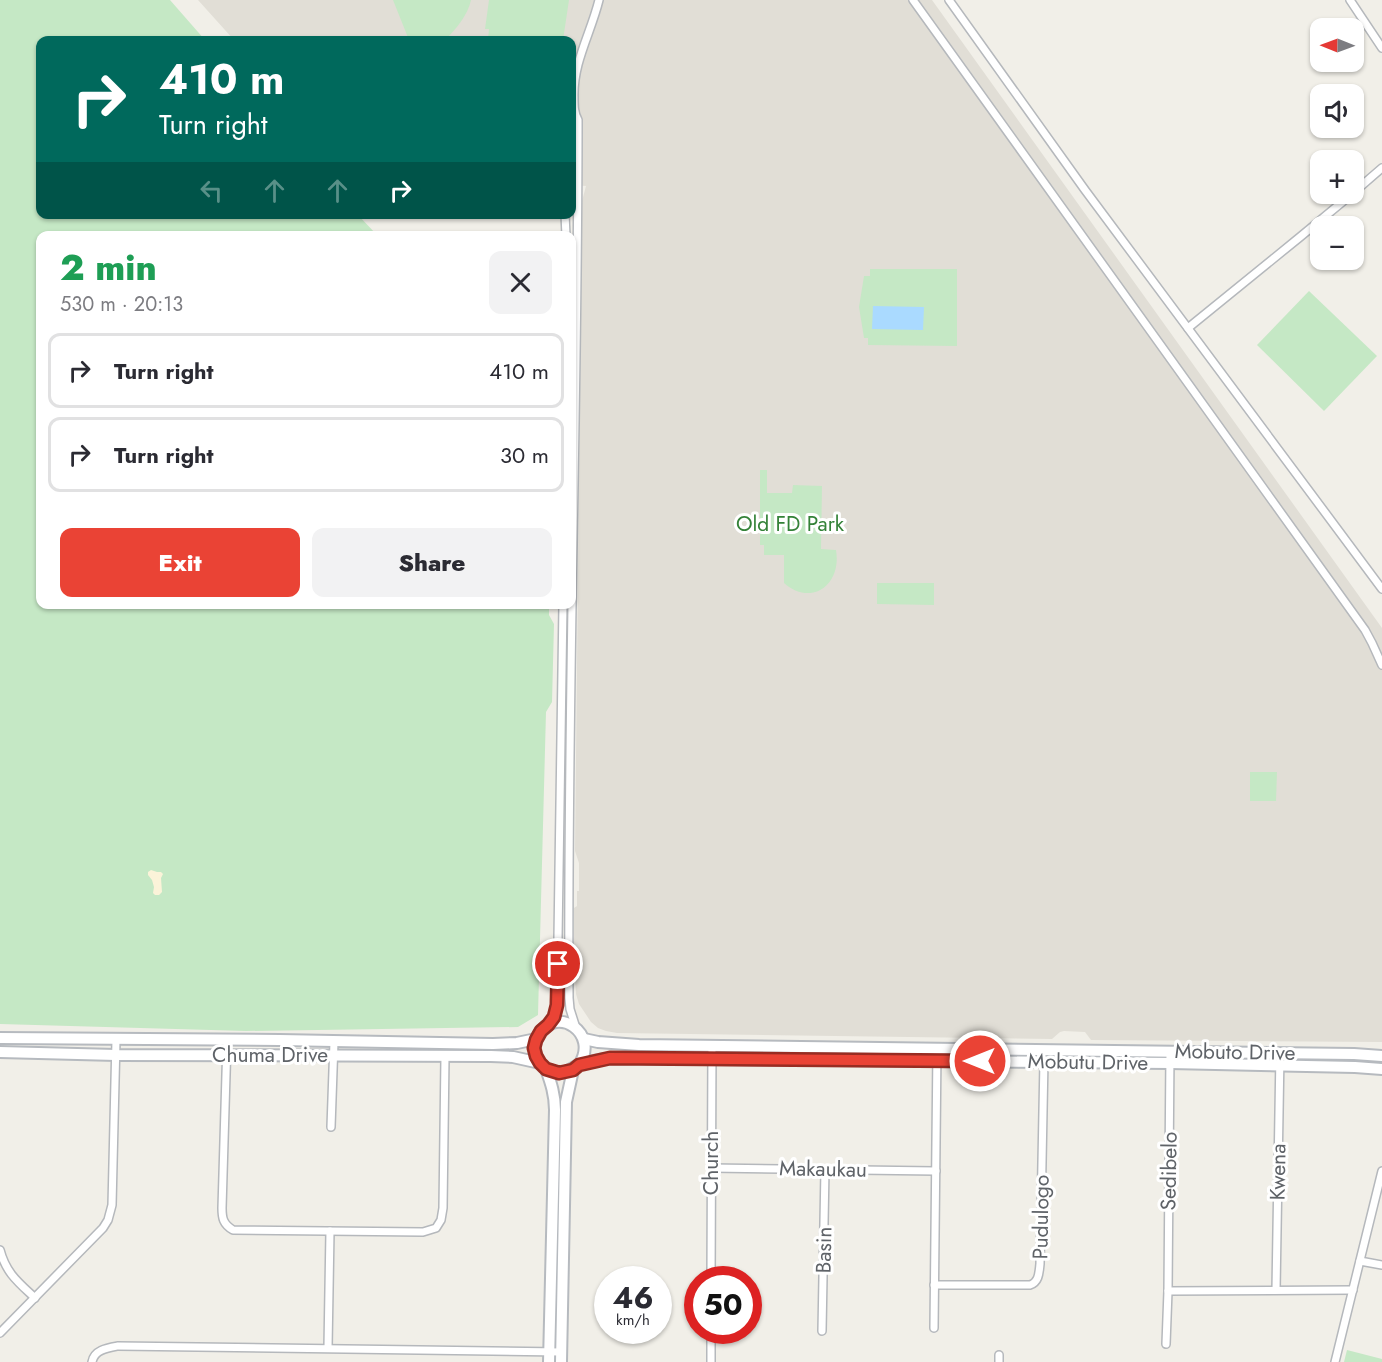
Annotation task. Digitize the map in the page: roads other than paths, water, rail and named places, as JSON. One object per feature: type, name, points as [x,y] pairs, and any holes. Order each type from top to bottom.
[{"type":"main road","points":[[549,1357],[555,1096],[553,1086],[534,1048],[541,1031],[548,1025],[562,1022],[576,1028],[584,1039],[585,1053],[576,1067],[566,1102],[561,1357]]},
{"type":"main road","name":"Chuma Drive","points":[[0,1038],[493,1044],[536,1040]]},
{"type":"main road","name":"Mobuto Drive","points":[[584,1039],[621,1044],[937,1049],[1044,1056],[1064,1050],[1170,1057],[1280,1053],[1380,1055]]},
{"type":"main road","points":[[1064,1050],[1064,1062]]},
{"type":"main road","name":"Chuma Drive","points":[[0,1052],[116,1055],[513,1057],[543,1066]]},
{"type":"main road","name":"Mobutu Drive","points":[[576,1067],[610,1058],[937,1061],[1044,1056],[1064,1062],[1170,1057],[1381,1070]]},
{"type":"main road","points":[[543,1066],[559,1073],[576,1067]]},
{"type":"street","points":[[576,70],[599,0]]},
{"type":"street","points":[[913,0],[1365,630],[1382,665]]},
{"type":"street","points":[[949,0],[1085,190],[1382,590]]},
{"type":"street","points":[[1350,0],[1382,48]]},
{"type":"street","points":[[576,118],[578,120],[576,164]]},
{"type":"street","points":[[1364,183],[1382,168]]},
{"type":"street","points":[[1188,328],[1339,204]]},
{"type":"street","points":[[548,1025],[554,1017],[557,1005],[563,609]]},
{"type":"street","points":[[571,609],[569,998],[576,1028]]},
{"type":"street","points":[[0,1333],[103,1228],[108,1220],[112,1205],[116,1040]]},
{"type":"street","points":[[227,1041],[222,1220],[233,1230],[423,1232],[436,1228],[441,1220],[443,1208],[446,1057]]},
{"type":"street","points":[[331,1127],[334,1042]]},
{"type":"street","name":"Church","points":[[711,1266],[712,1046]]},
{"type":"street","points":[[934,1328],[937,1049]]},
{"type":"street","name":"Kwena","points":[[1276,1290],[1280,1053]]},
{"type":"street","name":"Pudulogo","points":[[934,1285],[1030,1285],[1037,1280],[1040,1264],[1044,1056]]},
{"type":"street","name":"Sedibelo","points":[[1166,1344],[1170,1057]]},
{"type":"street","name":"Makaukau","points":[[711,1168],[936,1171]]},
{"type":"street","name":"Basin","points":[[822,1331],[825,1169]]},
{"type":"street","points":[[1335,1362],[1382,1171]]},
{"type":"street","points":[[328,1348],[330,1231]]},
{"type":"street","points":[[0,1250],[3,1263],[11,1275],[35,1298]]},
{"type":"street","points":[[1360,1261],[1382,1265]]},
{"type":"street","points":[[1168,1291],[1353,1290]]},
{"type":"street","points":[[711,1344],[711,1362]]},
{"type":"street","points":[[92,1362],[97,1352],[118,1346],[328,1348],[561,1357]]},
{"type":"water","points":[[873,306],[924,307],[923,330],[872,329]]},
{"type":"park label","name":"Old FD Park","points":[[790,524]]}]
